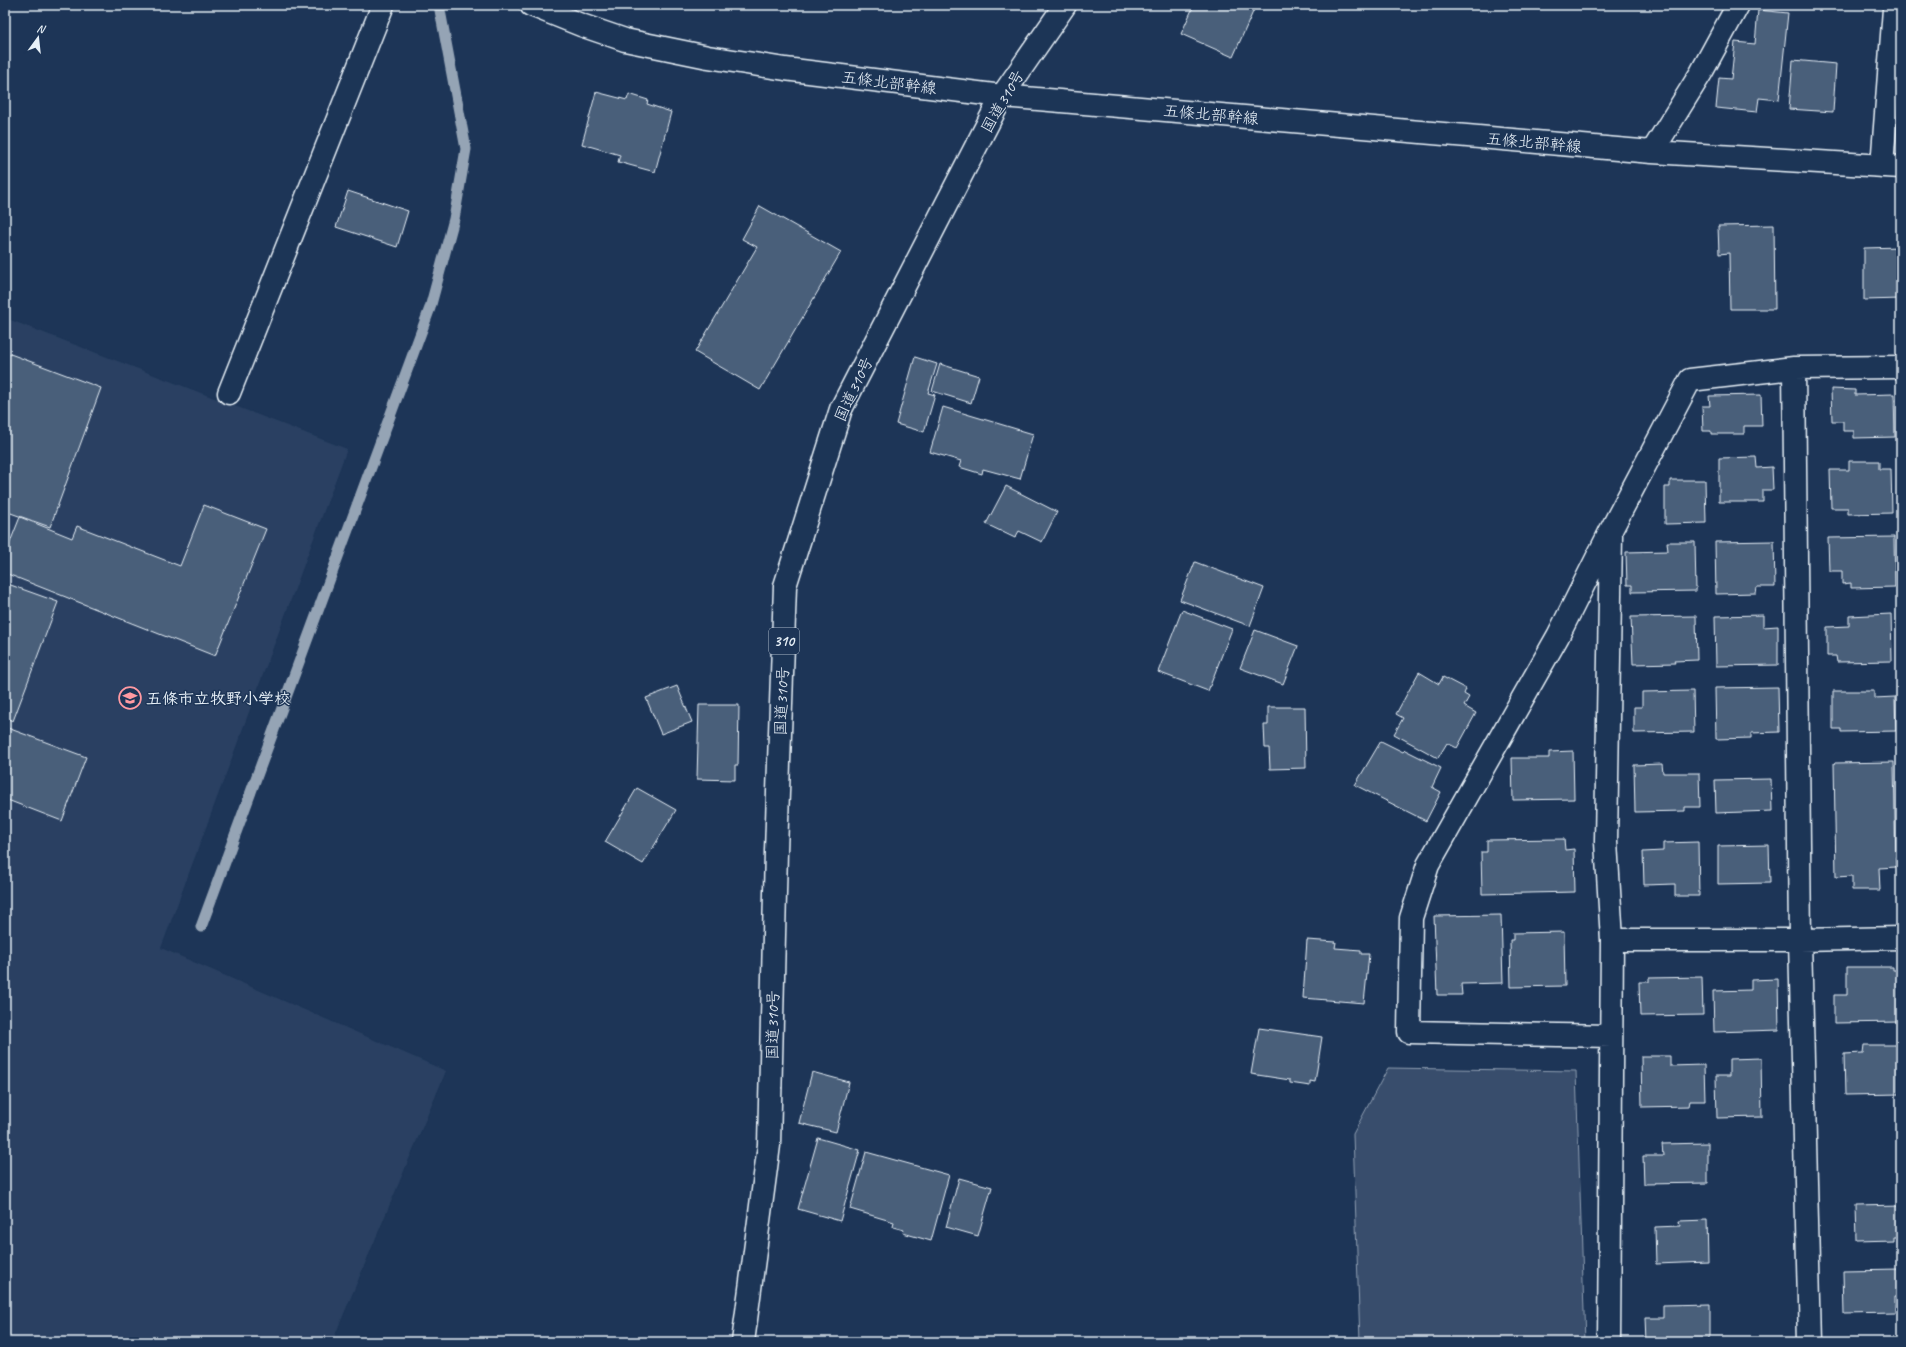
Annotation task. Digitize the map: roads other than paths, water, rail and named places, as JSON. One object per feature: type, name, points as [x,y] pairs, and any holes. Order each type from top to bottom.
[{"type":"main road","points":[[229,393],[383,5]]},
{"type":"main road","name":"五條北部幹線","points":[[531,5],[581,25],[625,40],[708,58],[1002,96],[1652,152],[1892,167]]},
{"type":"main road","name":"国道310号","points":[[743,1342],[769,1145],[776,851],[786,586],[841,409],[1002,96],[1065,5]]},
{"type":"main road","points":[[1652,152],[1701,73],[1738,5]]},
{"type":"main road","points":[[1892,167],[1894,8],[1901,9]]},
{"type":"main road","points":[[1611,1036],[1409,1032],[1411,918],[1428,865],[1558,636],[1611,530],[1690,380],[1794,368],[1901,367]]},
{"type":"main road","points":[[1794,368],[1800,940],[1810,1342]]},
{"type":"main road","points":[[1609,1342],[1612,940],[1606,842],[1611,530]]},
{"type":"main road","points":[[1612,940],[1800,940],[1901,938]]},
{"type":"waterway","points":[[201,927],[430,308],[454,219],[466,149],[439,5]]},
{"type":"place","name":"五條市立牧野小学校","points":[[130,698]]}]
